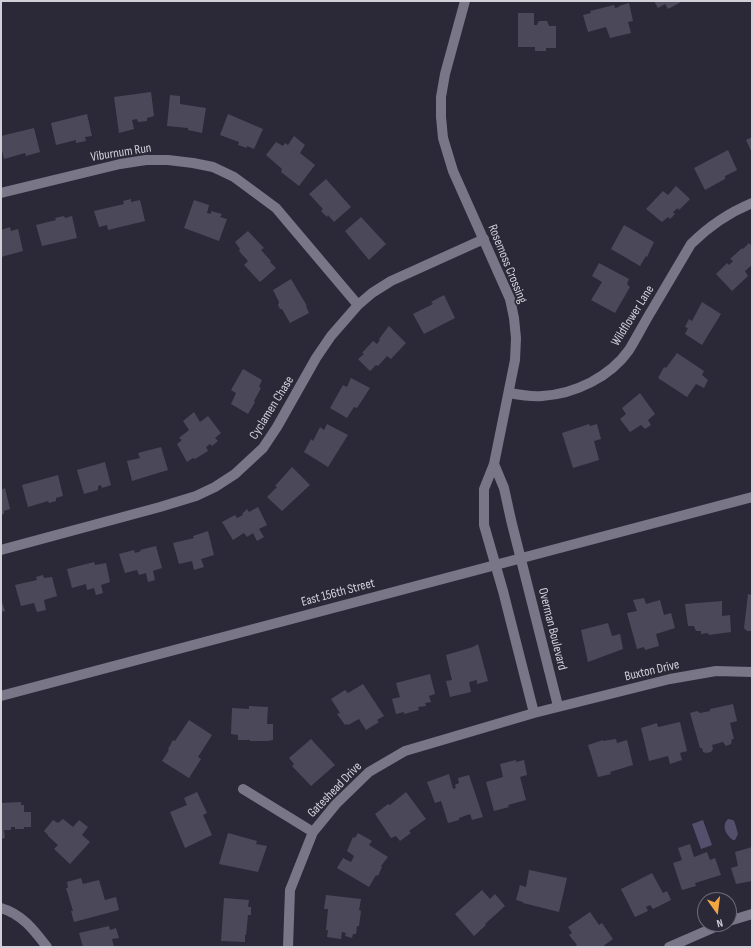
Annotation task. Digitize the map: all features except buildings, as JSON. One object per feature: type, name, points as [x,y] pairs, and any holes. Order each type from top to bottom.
[{"type":"street","name":"Rosemoss Crossing","points":[[465,1],[445,74],[441,97],[443,138],[453,171],[510,299],[514,318],[516,338],[515,360],[494,464],[484,489],[484,525],[534,713]]},
{"type":"street","name":"Viburnum Run","points":[[1,192],[120,164],[146,160],[168,160],[213,167],[234,177],[276,208],[358,305]]},
{"type":"street","name":"Wildflower Lane","points":[[509,393],[528,396],[558,394],[580,387],[599,378],[613,367],[628,350],[691,244],[718,220],[736,210],[752,204]]},
{"type":"street","name":"Cyclamen Chase","points":[[1,550],[196,496],[216,487],[235,474],[263,448],[277,427],[316,358],[331,336],[358,305],[372,293],[392,281],[484,239]]},
{"type":"street","name":"Overman Boulevard","points":[[494,464],[504,488],[558,706]]},
{"type":"street","name":"East 156th Street","points":[[1,696],[752,497]]},
{"type":"street","name":"Buxton Drive","points":[[558,706],[670,679],[716,671],[752,672]]},
{"type":"street","name":"Gateshead Drive","points":[[288,947],[290,890],[313,832],[336,804],[369,772],[405,751],[558,706]]},
{"type":"street","points":[[243,789],[313,832]]},
{"type":"street","points":[[1,908],[8,910],[29,924],[47,947]]},
{"type":"street","points":[[737,919],[752,914]]},
{"type":"street","points":[[669,947],[704,932]]},
{"type":"shaded area","points":[[728,819],[733,820],[735,824],[738,834],[735,840],[730,838],[725,830],[725,825]]},
{"type":"shaded area","points":[[703,820],[712,845],[701,849],[692,824]]}]
